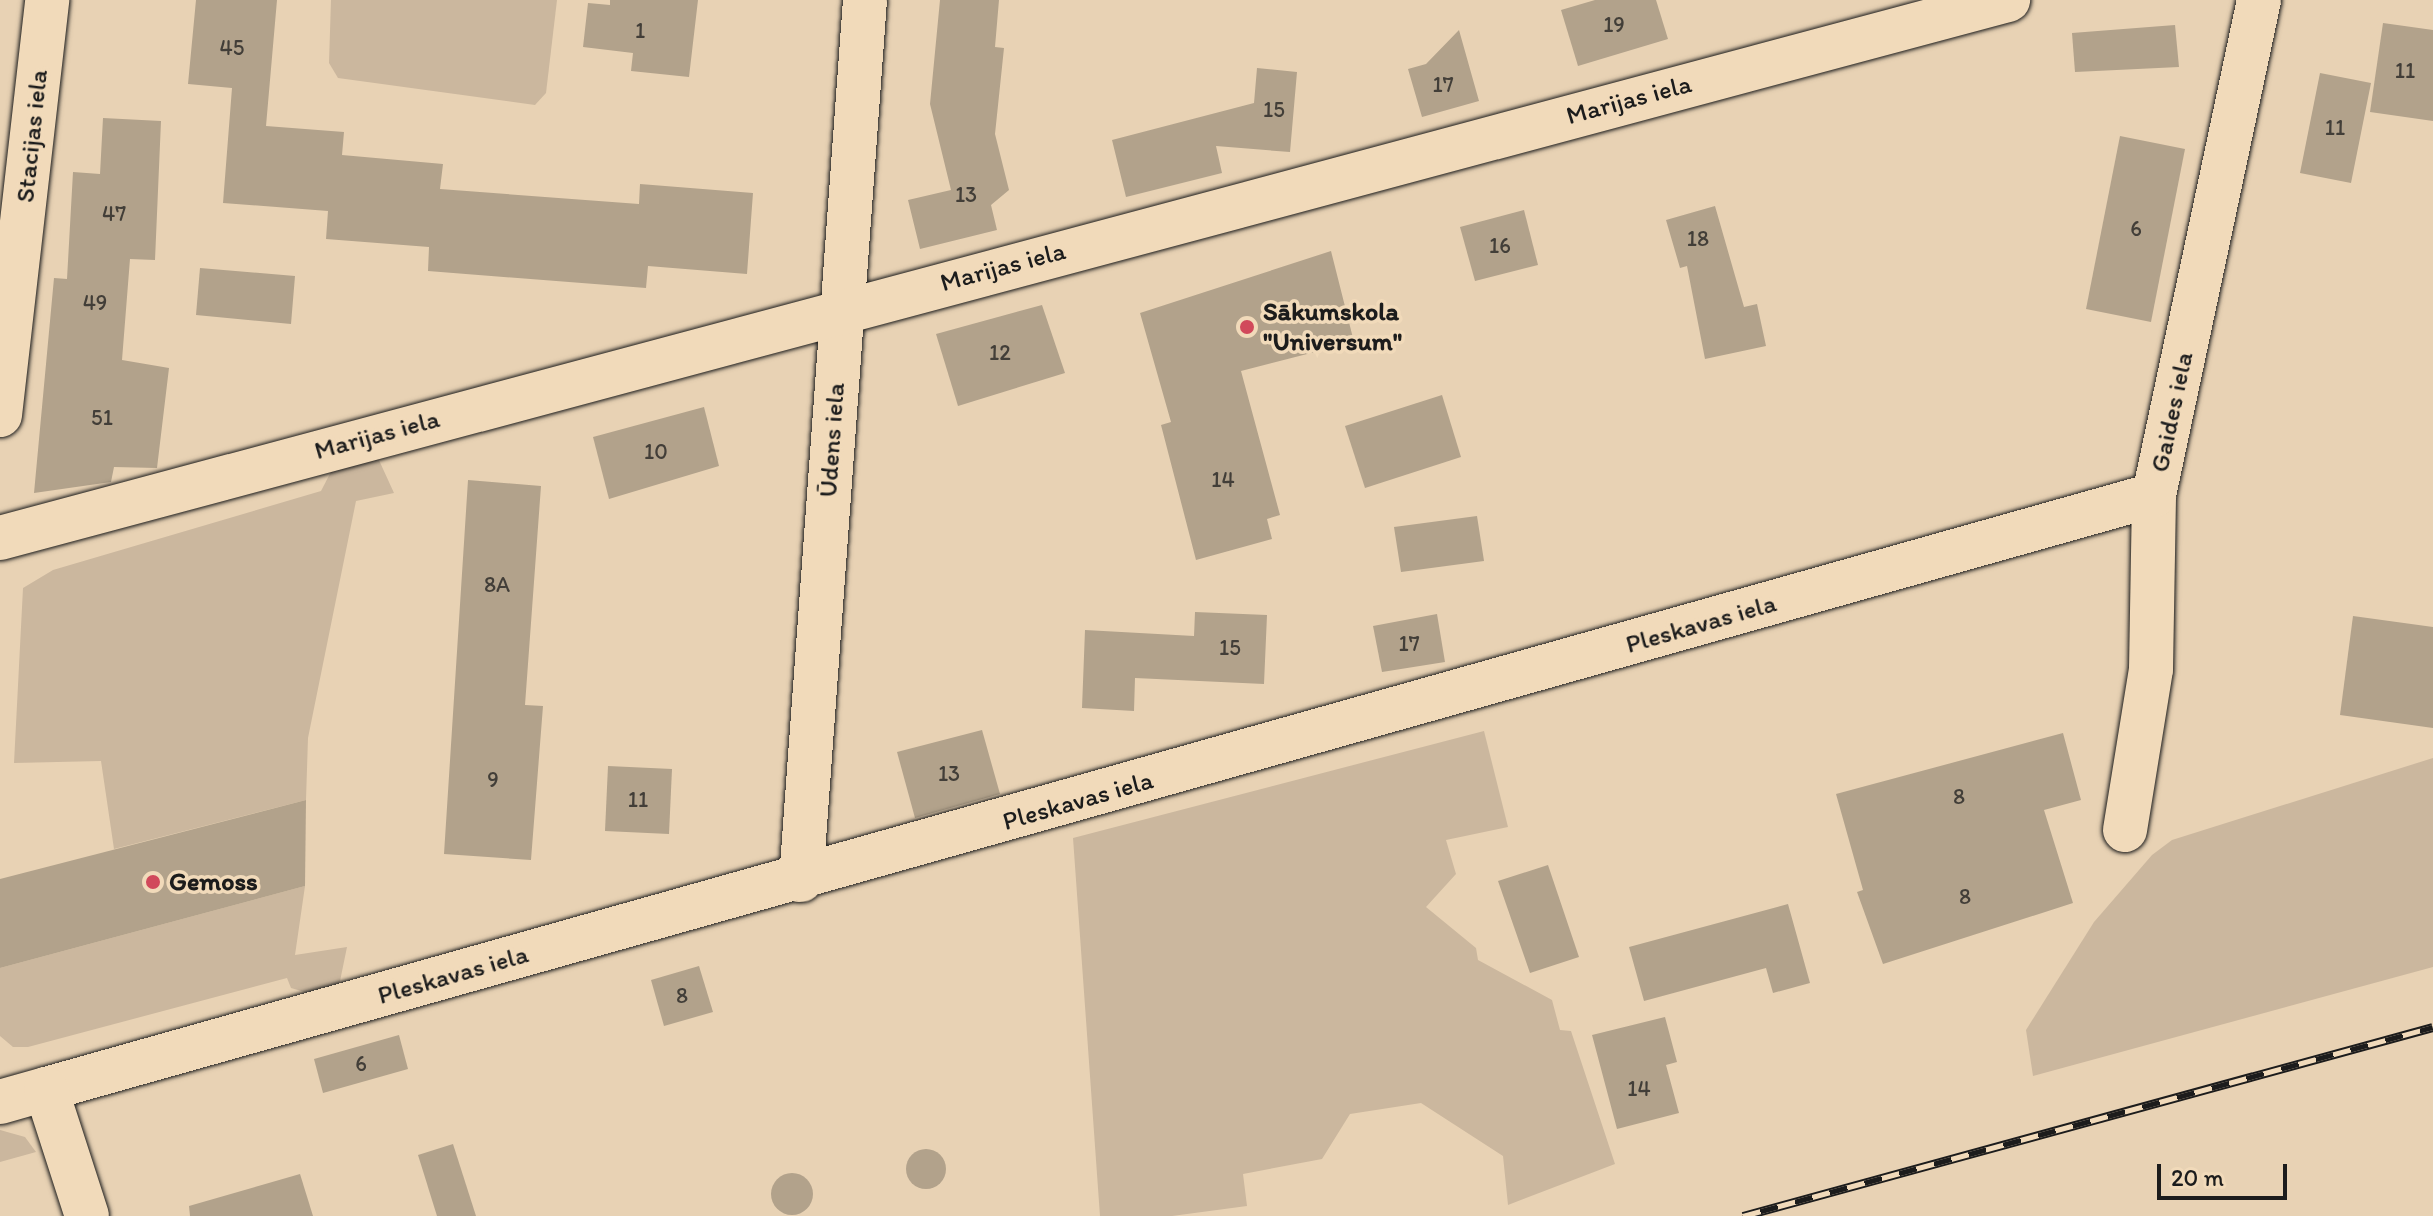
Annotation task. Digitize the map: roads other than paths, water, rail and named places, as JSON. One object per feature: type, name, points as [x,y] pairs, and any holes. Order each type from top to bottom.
[{"type":"street","name":"Stacijas iela","points":[[0,415],[47,0]]},
{"type":"street","name":"Ūdens iela","points":[[801,880],[865,0]]},
{"type":"street","name":"Marijas iela","points":[[0,538],[2008,0]]},
{"type":"street","name":"Gaides iela","points":[[2125,830],[2151,669],[2154,495],[2259,0]]},
{"type":"street","name":"Pleskavas iela","points":[[0,1102],[801,880],[2154,495]]},
{"type":"street","points":[[46,1089],[87,1216]]},
{"type":"railway","points":[[1743,1216],[2433,1027]]},
{"type":"place","name":"Sākumskola \"Universum\"","points":[[1247,327]]},
{"type":"place","name":"Gemoss","points":[[153,882]]}]
